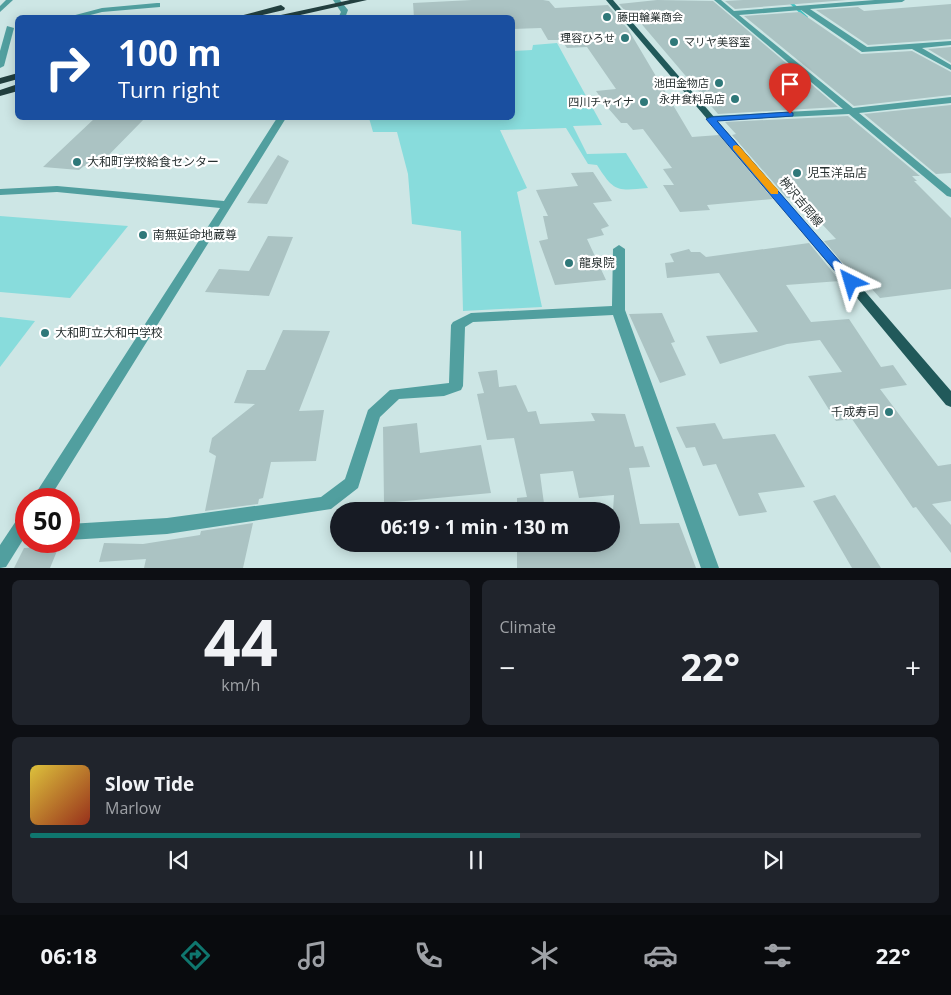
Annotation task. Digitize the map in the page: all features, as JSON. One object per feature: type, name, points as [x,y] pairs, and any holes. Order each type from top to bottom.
[{"type":"highway","points":[[250,15],[319,0]]},
{"type":"highway","points":[[284,15],[338,2],[363,0]]},
{"type":"highway","points":[[0,81],[15,77]]},
{"type":"highway","points":[[0,93],[15,88]]},
{"type":"main road","name":"桝沢吉岡線","points":[[609,0],[951,401]]},
{"type":"street","points":[[0,10],[10,0]]},
{"type":"street","points":[[717,0],[951,194]]},
{"type":"street","points":[[733,13],[902,0]]},
{"type":"street","points":[[80,15],[158,2],[154,15]]},
{"type":"street","points":[[338,2],[345,12],[343,15]]},
{"type":"street","points":[[803,8],[865,50],[951,43]]},
{"type":"street","points":[[0,28],[14,27],[0,66]]},
{"type":"street","points":[[914,46],[951,68]]},
{"type":"street","points":[[711,119],[850,111],[951,100]]},
{"type":"street","points":[[47,488],[280,120]]},
{"type":"street","points":[[0,192],[57,189],[227,205]]},
{"type":"street","points":[[619,249],[618,310],[710,568]]},
{"type":"street","points":[[80,531],[167,526],[325,504],[352,483],[373,414],[395,394],[444,390],[456,386],[458,325],[471,318],[618,310]]},
{"type":"street","points":[[0,561],[15,543]]},
{"type":"shaded area","points":[[557,43],[602,125],[573,126],[587,154],[626,153],[648,188],[623,189],[612,185],[597,165],[588,164],[566,128],[500,130],[527,188],[517,192],[542,307],[463,311],[461,231],[412,224],[408,174],[397,132],[373,132],[370,120],[515,120],[515,51],[532,50],[533,45]]},
{"type":"shaded area","points":[[0,216],[128,226],[70,298],[0,292]]},
{"type":"shaded area","points":[[0,317],[35,321],[0,367]]},
{"type":"building","points":[[472,0],[543,0],[549,1],[555,8],[608,5],[628,29],[692,137],[719,135],[773,199],[707,205],[710,210],[680,212],[663,185],[674,185],[663,169],[672,168],[643,129],[633,130],[627,123],[621,123],[596,91],[616,89],[587,47],[567,48],[561,40],[548,40],[541,28],[515,29],[515,15],[414,15],[413,3]]},
{"type":"building","points":[[657,0],[713,1],[838,107],[718,114],[639,21],[636,23],[619,4]]},
{"type":"building","points":[[847,0],[735,9],[725,1]]},
{"type":"building","points":[[951,4],[951,39],[868,45],[816,10],[858,7],[864,11]]},
{"type":"building","points":[[800,12],[861,54],[912,51],[951,72],[951,95],[854,106],[744,16]]},
{"type":"building","points":[[951,47],[951,63],[928,49]]},
{"type":"building","points":[[951,105],[951,173],[936,174],[864,114]]},
{"type":"building","points":[[848,116],[920,176],[912,176],[917,181],[914,181],[951,218],[951,289],[880,298],[863,279],[857,280],[824,241],[836,239],[805,206],[802,206],[794,198],[787,198],[732,135],[736,134],[725,122]]},
{"type":"building","points":[[93,120],[143,120],[97,167],[84,166],[79,170],[43,167]]},
{"type":"building","points":[[278,155],[289,161],[267,204],[247,203]]},
{"type":"building","points":[[593,172],[612,201],[593,203],[609,226],[601,229],[604,235],[587,239],[606,280],[555,285],[539,241],[548,239],[543,216],[548,216],[536,190],[578,186],[571,173]]},
{"type":"building","points":[[268,236],[293,237],[269,296],[205,292],[219,269],[249,271]]},
{"type":"building","points":[[809,243],[840,281],[786,285],[811,322],[849,319],[881,367],[893,365],[907,385],[880,389],[938,466],[951,464],[951,501],[932,504],[951,525],[951,553],[916,507],[913,508],[852,419],[836,421],[808,376],[842,372],[820,340],[787,344],[720,364],[706,336],[758,332],[719,273],[667,278],[665,263],[674,262],[670,254],[689,249],[691,252],[700,252],[706,257]]},
{"type":"building","points":[[662,313],[675,342],[671,343],[686,375],[660,383],[629,314]]},
{"type":"building","points":[[283,330],[330,331],[299,411],[324,410],[316,461],[271,462],[263,498],[259,499],[258,504],[205,511],[216,456],[209,452],[212,438],[255,404],[234,403],[247,370],[265,370]]},
{"type":"building","points":[[497,370],[499,387],[516,385],[528,412],[536,411],[540,424],[595,421],[591,413],[625,414],[635,447],[643,446],[650,467],[629,468],[640,524],[679,523],[696,568],[517,568],[517,552],[620,552],[620,502],[614,502],[614,495],[579,498],[573,471],[540,474],[544,502],[517,502],[517,498],[527,497],[514,438],[487,440],[477,394],[484,393],[478,372]]},
{"type":"building","points":[[417,423],[420,453],[481,445],[491,493],[384,502],[383,427]]},
{"type":"building","points":[[715,423],[723,439],[775,434],[805,487],[758,493],[767,512],[739,516],[716,464],[703,466],[695,447],[686,448],[676,427]]},
{"type":"building","points":[[835,495],[881,568],[852,568],[813,501]]},
{"type":"building","points":[[253,523],[243,568],[144,568],[146,559],[99,562],[104,543],[143,544],[200,535],[201,531]]},
{"type":"building","points":[[22,553],[56,553],[50,568],[14,568]]},
{"type":"waterway","points":[[788,0],[807,18]]},
{"type":"slow traffic","points":[[736,148],[775,192]]},
{"type":"place","name":"藤田輪業商会","points":[[607,17]]},
{"type":"place","name":"理容ひろせ","points":[[625,38]]},
{"type":"place","name":"マリヤ美容室","points":[[674,42]]},
{"type":"place","name":"池田金物店","points":[[719,83]]},
{"type":"place","name":"永井食料品店","points":[[735,99]]},
{"type":"place","name":"四川チャイナ","points":[[644,102]]},
{"type":"place","name":"大和町学校給食センター","points":[[77,162]]},
{"type":"place","name":"児玉洋品店","points":[[797,173]]},
{"type":"place","name":"南無延命地蔵尊","points":[[143,235]]},
{"type":"place","name":"龍泉院","points":[[569,263]]},
{"type":"place","name":"大和町立大和中学校","points":[[45,333]]},
{"type":"place","name":"千成寿司","points":[[889,412]]},
{"type":"route","points":[[790,114],[711,119],[851,282]]}]
